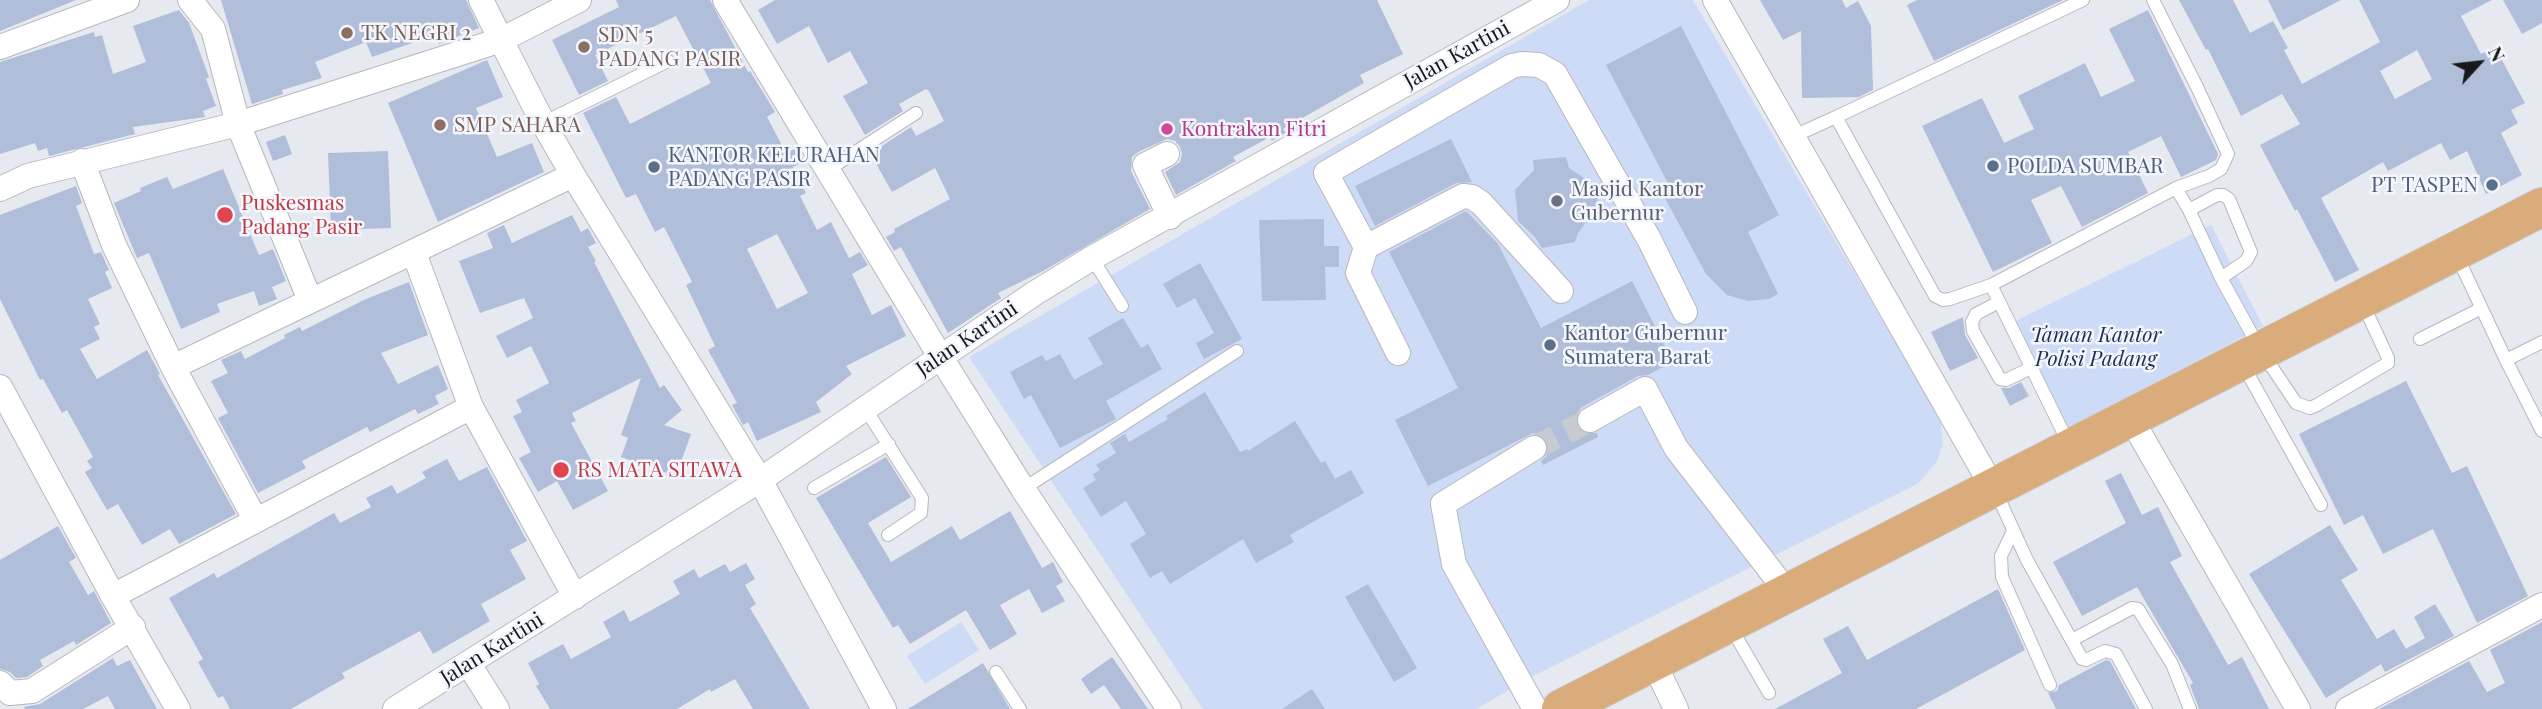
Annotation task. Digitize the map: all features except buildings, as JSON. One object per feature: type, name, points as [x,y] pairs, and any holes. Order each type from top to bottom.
[{"type":"main road","points":[[1559,708],[2542,207]]},
{"type":"street","points":[[0,47],[127,0]]},
{"type":"street","points":[[190,0],[213,29],[238,124],[310,300]]},
{"type":"street","points":[[481,0],[543,123],[760,480],[884,709]]},
{"type":"street","points":[[0,189],[28,176],[82,161],[238,124],[500,40],[579,0]]},
{"type":"street","points":[[725,0],[826,171],[1023,489],[1169,709]]},
{"type":"street","name":"Jalan Kartini","points":[[395,709],[760,480],[1035,292],[1558,0]]},
{"type":"street","points":[[1715,0],[1993,488]]},
{"type":"street","points":[[1366,247],[1326,175],[1328,170],[1512,66],[1539,65],[1555,74],[1649,239],[1685,312]]},
{"type":"street","points":[[1319,132],[1337,165]]},
{"type":"street","points":[[1167,154],[1144,165],[1170,217]]},
{"type":"street","points":[[82,161],[114,245],[173,367],[256,519]]},
{"type":"street","points":[[173,367],[573,175]]},
{"type":"street","points":[[1398,354],[1358,273],[1366,247],[1463,196],[1472,197],[1481,203],[1561,291]]},
{"type":"street","points":[[414,253],[471,407],[575,597]]},
{"type":"street","points":[[0,387],[113,596],[178,709]]},
{"type":"street","points":[[1590,420],[1645,388],[1676,448],[1787,593]]},
{"type":"street","points":[[113,596],[471,407]]},
{"type":"street","points":[[2130,417],[2298,709]]},
{"type":"street","points":[[1534,448],[1443,504],[1454,564],[1559,708]]},
{"type":"street","points":[[2348,709],[2542,605]]},
{"type":"street","points":[[0,683],[10,693],[32,691],[133,627]]},
{"type":"street","points":[[1653,661],[1676,709]]},
{"type":"street","points":[[468,663],[497,709]]},
{"type":"lane","points":[[1794,136],[2083,0]]},
{"type":"lane","points":[[1836,117],[1935,296],[1943,300],[1950,299],[1991,285],[2176,188],[2221,169],[2228,154],[2153,0]]},
{"type":"lane","points":[[543,123],[668,61]]},
{"type":"lane","points":[[826,171],[916,113]]},
{"type":"lane","points":[[2176,188],[2221,278],[2251,356],[2321,506]]},
{"type":"lane","points":[[2189,210],[2217,195],[2229,199],[2251,252],[2246,261],[2221,278]]},
{"type":"lane","points":[[2455,252],[2480,309],[2542,431]]},
{"type":"lane","points":[[1092,258],[1122,306]]},
{"type":"lane","points":[[1991,285],[2062,430],[2074,446]]},
{"type":"lane","points":[[2251,356],[2296,402],[2304,407],[2317,405],[2388,363],[2361,298]]},
{"type":"lane","points":[[1999,302],[1976,314],[1972,322],[1973,331],[2000,379],[2006,380],[2031,368]]},
{"type":"lane","points":[[2420,340],[2480,309]]},
{"type":"lane","points":[[2505,360],[2542,342]]},
{"type":"lane","points":[[1023,489],[1237,351]]},
{"type":"lane","points":[[865,408],[921,494],[923,504],[918,516],[888,535]]},
{"type":"lane","points":[[814,488],[889,444]]},
{"type":"lane","points":[[1993,488],[2013,531],[2083,660],[2105,652],[2116,654],[2146,709]]},
{"type":"lane","points":[[2013,531],[2001,556],[2001,570],[2050,685]]},
{"type":"lane","points":[[2071,640],[2130,609],[2138,609],[2172,664],[2190,709]]},
{"type":"lane","points":[[1728,623],[1769,693]]},
{"type":"lane","points":[[996,672],[1020,709]]},
{"type":"green space","points":[[1589,0],[1693,0],[1940,418],[1943,444],[1937,461],[1919,483],[1535,675],[1476,709],[1203,709],[969,357]]},
{"type":"green space","name":"Taman Kantor Polisi Padang","points":[[2211,225],[2263,326],[2068,428],[2013,322]]},
{"type":"green space","points":[[961,622],[979,650],[925,684],[907,656]]},
{"type":"tunnel","points":[[1534,448],[1590,420]]},
{"type":"place","name":"TK NEGRI 2","points":[[347,33]]},
{"type":"place","name":"SDN 5 PADANG PASIR","points":[[584,47]]},
{"type":"place","name":"SMP SAHARA","points":[[440,125]]},
{"type":"place","name":"Kontrakan Fitri","points":[[1167,129]]},
{"type":"place","name":"POLDA SUMBAR","points":[[1993,166]]},
{"type":"place","name":"KANTOR KELURAHAN PADANG PASIR","points":[[654,167]]},
{"type":"place","name":"PT TASPEN","points":[[2492,185]]},
{"type":"place","name":"Masjid Kantor Gubernur","points":[[1557,201]]},
{"type":"place","name":"Puskesmas Padang Pasir","points":[[225,215]]},
{"type":"place","name":"Kantor Gubernur Sumatera Barat","points":[[1550,345]]},
{"type":"place","name":"RS MATA SITAWA","points":[[561,470]]}]
